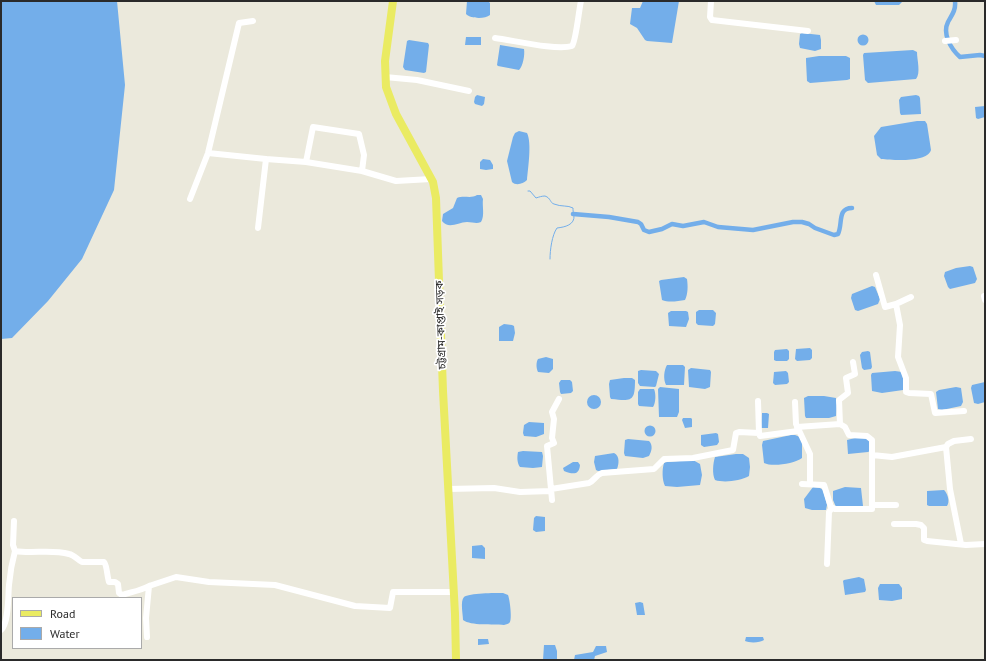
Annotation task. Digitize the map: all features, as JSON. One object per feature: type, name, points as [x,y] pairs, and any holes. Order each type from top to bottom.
[{"type":"main road","name":"চট্টগ্রাম-কাপ্তাই সড়ক","points":[[393,1],[386,49],[384,77],[388,94],[394,109],[431,179],[436,198],[443,391],[454,592],[456,660]]},
{"type":"street","points":[[495,38],[550,46],[572,46],[575,40],[577,19],[581,1]]},
{"type":"street","points":[[711,1],[710,17],[712,20],[808,31]]},
{"type":"street","points":[[190,199],[208,152],[239,23],[253,21]]},
{"type":"street","points":[[945,41],[956,40]]},
{"type":"street","points":[[384,77],[417,80],[469,91]]},
{"type":"street","points":[[306,162],[313,127],[359,134],[364,156],[362,171]]},
{"type":"street","points":[[208,152],[306,162],[362,171],[396,181],[431,179]]},
{"type":"street","points":[[258,228],[266,159]]},
{"type":"street","points":[[876,275],[885,307],[911,297]]},
{"type":"street","points":[[896,304],[900,326],[898,357],[906,378],[906,392],[909,394],[931,394],[935,414],[964,410]]},
{"type":"street","points":[[840,424],[840,400],[848,393],[846,378],[855,374],[854,362]]},
{"type":"street","points":[[552,500],[547,446],[554,443],[552,435],[554,419],[552,412],[559,399]]},
{"type":"street","points":[[758,400],[759,433]]},
{"type":"street","points":[[795,402],[797,429],[810,454],[810,484]]},
{"type":"street","points":[[448,489],[494,488],[533,492],[551,490],[589,483],[592,482],[598,474],[602,473],[654,469],[664,459],[693,458],[733,450],[736,433],[739,432],[759,433],[760,436],[797,429],[840,424],[845,427],[849,435],[867,436],[872,440],[872,509],[838,510],[832,508]]},
{"type":"street","points":[[961,544],[950,489],[946,448],[948,444],[954,441],[970,439]]},
{"type":"street","points":[[872,455],[892,456],[946,448]]},
{"type":"street","points":[[802,484],[824,485],[832,508]]},
{"type":"street","points":[[872,505],[896,505]]},
{"type":"street","points":[[827,564],[829,512],[832,508]]},
{"type":"street","points":[[1,630],[4,626],[6,615],[12,562],[15,551],[13,545],[14,521]]},
{"type":"street","points":[[894,524],[920,524],[924,528],[925,541],[985,544]]},
{"type":"street","points":[[15,551],[26,553],[52,551],[69,554],[82,562],[104,562],[106,564],[106,574],[109,582],[115,582],[118,584],[119,593],[122,595],[129,592],[135,592],[176,577],[209,582],[275,585],[355,606],[390,608],[393,592],[454,592]]},
{"type":"street","points":[[147,637],[146,618],[149,586]]},
{"type":"water","points":[[1,1],[117,1],[125,85],[114,190],[82,259],[48,301],[12,338],[1,339]]},
{"type":"water","points":[[467,1],[488,1],[490,3],[490,15],[478,18],[468,16],[466,14]]},
{"type":"water","points":[[643,1],[679,1],[672,43],[647,41],[637,28],[630,24],[632,8],[640,8]]},
{"type":"water","points":[[874,1],[902,2],[899,5],[876,5]]},
{"type":"water","points":[[800,34],[820,35],[821,49],[815,51],[800,48]]},
{"type":"water","points":[[861,35],[865,35],[867,36],[867,44],[861,45],[858,42],[858,38]]},
{"type":"water","points":[[466,37],[481,37],[481,45],[465,45]]},
{"type":"water","points":[[407,41],[428,43],[429,45],[426,72],[424,73],[405,70],[403,67]]},
{"type":"water","points":[[500,45],[524,49],[522,66],[519,70],[497,65]]},
{"type":"water","points":[[913,50],[917,52],[919,70],[916,79],[868,83],[865,80],[864,53]]},
{"type":"water","points":[[819,56],[846,56],[850,58],[850,79],[810,83],[807,81],[806,58]]},
{"type":"water","points":[[477,95],[485,97],[484,104],[482,106],[475,104],[474,102]]},
{"type":"water","points":[[916,95],[920,98],[921,114],[901,115],[899,100],[901,97]]},
{"type":"water","points":[[985,106],[985,117],[978,119],[976,118],[975,107]]},
{"type":"water","points":[[925,121],[927,124],[931,150],[928,154],[917,159],[909,160],[881,159],[877,155],[874,136],[881,127]]},
{"type":"water","points":[[519,131],[527,133],[529,143],[529,162],[527,180],[524,183],[517,184],[512,182],[507,161],[513,137],[515,133]]},
{"type":"water","points":[[483,159],[490,160],[493,165],[493,169],[480,169],[480,162]]},
{"type":"water","points":[[481,195],[483,199],[483,214],[481,222],[464,222],[448,225],[442,221],[443,214],[453,208],[457,198],[472,197]]},
{"type":"water","points":[[973,267],[977,279],[975,283],[950,289],[944,276],[945,272],[956,268]]},
{"type":"water","points":[[684,277],[687,279],[688,284],[685,300],[671,302],[662,300],[659,281]]},
{"type":"water","points":[[872,286],[875,287],[880,299],[878,304],[858,311],[855,310],[851,298],[852,294]]},
{"type":"water","points":[[699,310],[713,310],[716,313],[715,324],[713,326],[698,325],[696,323],[696,312]]},
{"type":"water","points":[[671,311],[688,312],[689,319],[686,327],[669,326],[668,313]]},
{"type":"water","points":[[504,324],[514,326],[515,333],[513,341],[499,341],[499,327]]},
{"type":"water","points":[[810,348],[812,350],[812,358],[810,360],[797,361],[795,359],[796,349]]},
{"type":"water","points":[[787,349],[789,351],[789,359],[787,361],[774,360],[775,350]]},
{"type":"water","points":[[862,352],[870,352],[872,367],[871,369],[864,370],[862,368],[860,355]]},
{"type":"water","points":[[546,357],[553,359],[553,369],[549,373],[538,372],[536,365],[538,359]]},
{"type":"water","points":[[667,365],[683,365],[685,367],[684,385],[666,385],[664,375]]},
{"type":"water","points":[[691,368],[710,370],[710,387],[705,389],[689,387],[688,370]]},
{"type":"water","points":[[638,371],[656,371],[659,374],[655,387],[640,386],[638,383]]},
{"type":"water","points":[[786,371],[788,373],[789,382],[787,384],[775,385],[773,383],[774,372]]},
{"type":"water","points":[[895,371],[902,372],[903,390],[882,393],[872,391],[872,373]]},
{"type":"water","points":[[632,378],[635,380],[633,396],[628,400],[611,399],[609,384],[610,380]]},
{"type":"water","points":[[561,380],[570,380],[572,382],[573,391],[571,393],[561,394],[559,383]]},
{"type":"water","points":[[985,382],[985,402],[978,404],[974,403],[971,388],[972,385]]},
{"type":"water","points":[[660,387],[679,389],[679,412],[677,417],[659,417],[658,389]]},
{"type":"water","points":[[956,387],[961,388],[963,402],[961,406],[942,410],[938,409],[936,392],[939,390]]},
{"type":"water","points":[[640,389],[654,389],[655,403],[653,407],[639,406],[638,392]]},
{"type":"water","points":[[594,395],[599,397],[601,402],[599,407],[594,409],[589,407],[587,402],[589,397]]},
{"type":"water","points":[[808,396],[836,398],[836,416],[829,418],[806,418],[804,398]]},
{"type":"water","points":[[762,413],[769,414],[768,428],[761,428]]},
{"type":"water","points":[[683,418],[692,419],[692,427],[685,428],[682,420]]},
{"type":"water","points":[[529,422],[544,423],[544,434],[536,437],[524,436],[524,425]]},
{"type":"water","points":[[650,425],[654,427],[656,431],[654,435],[650,437],[646,435],[644,431],[646,427]]},
{"type":"water","points":[[718,434],[719,442],[717,445],[704,447],[701,445],[701,435]]},
{"type":"water","points":[[791,435],[800,437],[802,442],[802,458],[794,462],[783,464],[772,465],[764,463],[763,441]]},
{"type":"water","points":[[869,437],[870,451],[848,454],[847,440]]},
{"type":"water","points":[[625,440],[649,441],[652,448],[649,456],[643,458],[625,456]]},
{"type":"water","points":[[518,452],[542,452],[542,467],[520,467],[518,464]]},
{"type":"water","points":[[614,453],[618,458],[619,463],[617,469],[596,470],[594,462],[595,456]]},
{"type":"water","points":[[743,454],[749,458],[749,476],[732,481],[715,480],[713,468],[715,457]]},
{"type":"water","points":[[693,460],[700,464],[702,475],[700,485],[677,487],[665,486],[663,481],[664,463]]},
{"type":"water","points":[[573,462],[578,462],[580,465],[577,473],[564,471],[563,468]]},
{"type":"water","points":[[813,487],[823,490],[827,505],[826,510],[812,510],[805,508],[804,499]]},
{"type":"water","points":[[845,487],[861,488],[863,506],[836,507],[833,500],[833,491]]},
{"type":"water","points":[[944,490],[948,498],[947,506],[927,505],[927,491]]},
{"type":"water","points":[[536,516],[545,517],[545,531],[536,532],[533,530],[534,518]]},
{"type":"water","points":[[482,545],[485,548],[485,559],[472,558],[472,546]]},
{"type":"water","points":[[859,577],[864,579],[865,592],[845,595],[843,581]]},
{"type":"water","points":[[880,584],[899,584],[902,588],[902,599],[892,601],[879,600],[878,588]]},
{"type":"water","points":[[503,593],[508,595],[511,617],[509,623],[504,625],[482,624],[471,623],[463,620],[462,604],[464,597],[476,594]]},
{"type":"water","points":[[635,603],[643,603],[645,615],[637,615]]},
{"type":"water","points":[[746,637],[763,637],[764,640],[749,642],[745,641]]},
{"type":"water","points":[[478,639],[488,639],[489,644],[478,645]]},
{"type":"water","points":[[544,645],[555,645],[557,660],[543,660]]},
{"type":"water","points":[[596,646],[606,646],[607,652],[595,656],[594,660],[574,660],[575,655],[593,652]]},
{"type":"waterway","points":[[955,1],[954,10],[946,27],[948,41],[953,50],[960,57],[985,56]]},
{"type":"waterway","points":[[528,191],[530,191],[536,198],[545,196],[557,205],[573,208],[573,221],[566,226],[557,228],[555,231],[550,251],[550,259]]},
{"type":"waterway","points":[[573,214],[609,217],[638,222],[644,230],[649,232],[662,229],[672,224],[683,226],[704,222],[718,227],[753,230],[793,222],[802,222],[834,235],[838,234],[842,214],[847,209],[852,208]]}]
